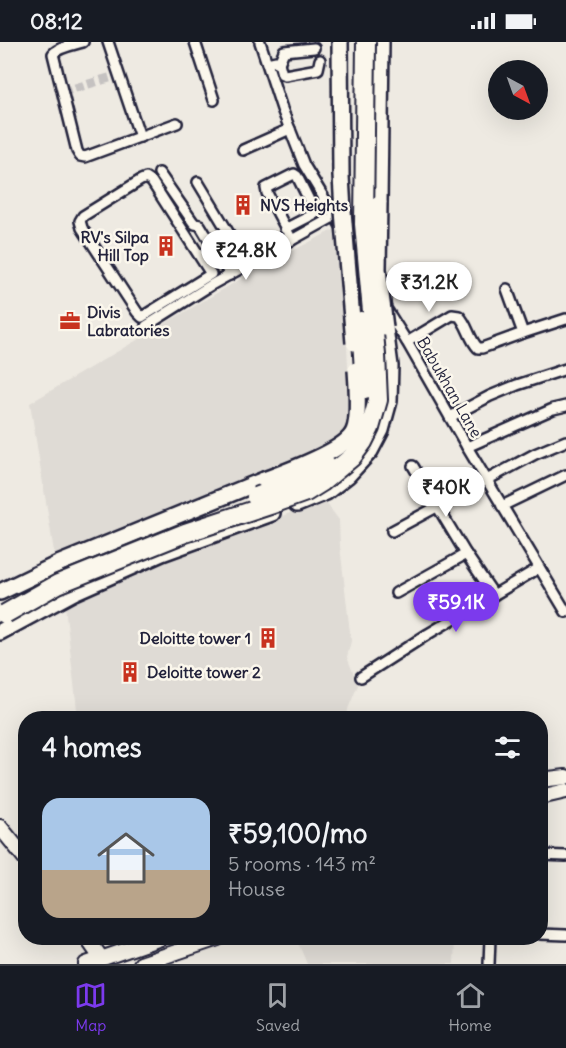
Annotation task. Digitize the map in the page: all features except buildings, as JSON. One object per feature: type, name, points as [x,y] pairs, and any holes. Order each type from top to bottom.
[{"type":"highway","points":[[2,609],[57,573],[181,523],[283,488],[332,463],[356,436],[366,398],[353,191],[355,42]]},
{"type":"highway","points":[[2,609],[185,533],[306,492],[352,457],[363,442],[370,428],[378,400],[364,224],[366,42]]},
{"type":"main road","points":[[0,592],[58,564],[334,450],[347,441],[354,431],[356,373],[339,214],[340,42]]},
{"type":"main road","points":[[0,632],[74,592],[162,553],[326,492],[348,475],[370,451],[381,430],[389,401],[390,366],[378,269],[381,42]]},
{"type":"main road","points":[[135,533],[145,561]]},
{"type":"main road","points":[[108,544],[121,571]]},
{"type":"main road","points":[[548,779],[566,777]]},
{"type":"main road","points":[[548,795],[566,791]]},
{"type":"main road","points":[[0,827],[18,849]]},
{"type":"main road","points":[[92,945],[102,958]]},
{"type":"main road","points":[[86,964],[140,945]]},
{"type":"main road","points":[[141,964],[197,945]]},
{"type":"street","points":[[83,42],[60,45],[53,54],[80,156],[84,157],[177,123]]},
{"type":"street","points":[[108,42],[140,137]]},
{"type":"street","points":[[195,42],[214,100]]},
{"type":"street","name":"Babukhan Lane","points":[[260,42],[304,165],[326,201],[339,214],[375,292],[407,342],[566,612]]},
{"type":"street","points":[[314,48],[284,51],[279,63],[282,74],[318,69],[320,60]]},
{"type":"street","points":[[267,63],[276,61],[279,63]]},
{"type":"street","points":[[243,150],[290,129]]},
{"type":"street","points":[[159,173],[193,222],[200,225],[230,274]]},
{"type":"street","points":[[291,240],[267,193],[267,187],[294,174],[312,206],[326,201]]},
{"type":"street","points":[[209,281],[211,272],[152,182],[147,178],[83,216],[80,221],[105,266],[136,312],[142,317],[209,281],[248,265],[339,214]]},
{"type":"street","points":[[198,182],[248,265]]},
{"type":"street","points":[[285,229],[318,212]]},
{"type":"street","points":[[507,289],[523,333]]},
{"type":"street","points":[[146,327],[190,292]]},
{"type":"street","points":[[407,342],[452,315],[459,316],[464,321],[478,348],[566,319]]},
{"type":"street","points":[[450,417],[490,396],[566,369]]},
{"type":"street","points":[[467,447],[553,409],[566,406]]},
{"type":"street","points":[[392,531],[535,454],[566,441]]},
{"type":"street","points":[[413,466],[466,554],[494,595]]},
{"type":"street","points":[[502,506],[566,475]]},
{"type":"street","points":[[396,593],[466,554]]},
{"type":"street","points":[[361,677],[539,568]]},
{"type":"street","points":[[548,855],[566,856]]},
{"type":"street","points":[[548,934],[566,935]]},
{"type":"street","points":[[489,964],[490,945]]},
{"type":"shaded area","points":[[335,229],[346,293],[351,424],[333,444],[136,527],[55,558],[30,403],[261,267]]},
{"type":"shaded area","points":[[324,500],[339,520],[351,641],[347,657],[358,685],[348,711],[77,711],[65,606],[166,560]]},
{"type":"shaded area","points":[[299,945],[455,945],[454,964],[307,964]]},
{"type":"tunnel","points":[[62,92],[119,75]]},
{"type":"place","name":"NVS Heights","points":[[243,205]]},
{"type":"place","name":"RV's Silpa Hill Top","points":[[166,246]]},
{"type":"place","name":"Divis Labratories","points":[[70,321]]},
{"type":"place","name":"Deloitte tower 1","points":[[268,638]]},
{"type":"place","name":"Deloitte tower 2","points":[[130,672]]}]
